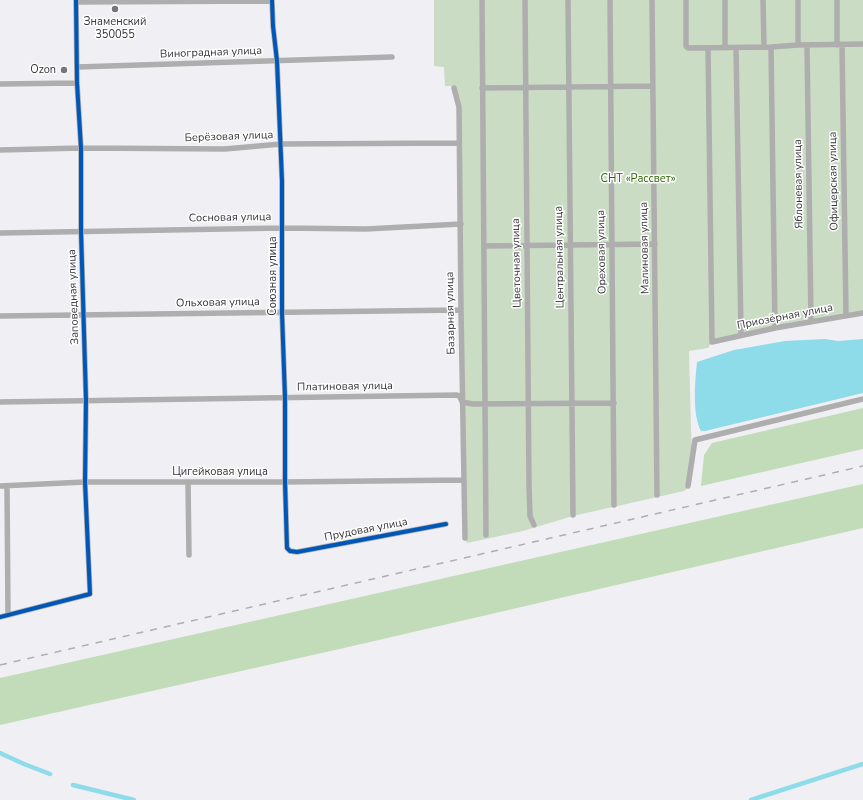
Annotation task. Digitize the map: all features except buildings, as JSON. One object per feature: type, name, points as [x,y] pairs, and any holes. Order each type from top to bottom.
[{"type":"street","points":[[76,1],[272,0]]},
{"type":"street","name":"Союзная улица","points":[[272,0],[272,26],[277,61],[281,144],[285,482],[287,548],[290,551]]},
{"type":"street","points":[[482,0],[486,535]]},
{"type":"street","name":"Цветочная улица","points":[[525,0],[528,404],[530,516],[534,525]]},
{"type":"street","name":"Центральная улица","points":[[568,0],[573,515]]},
{"type":"street","name":"Ореховая улица","points":[[610,0],[614,505]]},
{"type":"street","name":"Малиновая улица","points":[[652,0],[657,495]]},
{"type":"street","points":[[686,0],[686,46],[692,48],[863,44]]},
{"type":"street","points":[[725,0],[725,48]]},
{"type":"street","points":[[763,0],[764,47]]},
{"type":"street","points":[[798,0],[798,45]]},
{"type":"street","name":"Офицерская улица","points":[[837,0],[846,316]]},
{"type":"street","name":"Заповедная улица","points":[[8,615],[90,594],[85,482],[86,400],[81,231],[81,148],[77,83],[76,1]]},
{"type":"street","name":"Яблоневая улица","points":[[807,46],[811,322]]},
{"type":"street","points":[[772,47],[775,328]]},
{"type":"street","name":"Приозёрная улица","points":[[708,48],[712,342],[775,328],[863,313]]},
{"type":"street","points":[[736,48],[741,335]]},
{"type":"street","name":"Виноградная улица","points":[[77,67],[392,57]]},
{"type":"street","points":[[0,84],[77,83]]},
{"type":"street","points":[[482,88],[652,86]]},
{"type":"street","name":"Базарная улица","points":[[454,88],[459,106],[465,538]]},
{"type":"street","name":"Берёзовая улица","points":[[0,150],[81,148],[225,149],[281,144],[459,143]]},
{"type":"street","name":"Сосновая улица","points":[[0,233],[282,228],[366,229],[461,224]]},
{"type":"street","points":[[484,246],[655,244]]},
{"type":"street","name":"Ольховая улица","points":[[0,316],[461,310]]},
{"type":"street","name":"Платиновая улица","points":[[0,402],[457,395],[460,396],[462,402],[486,404],[614,404]]},
{"type":"street","points":[[688,486],[690,482],[696,440],[863,399]]},
{"type":"street","name":"Цигейковая улица","points":[[0,486],[85,482],[463,480]]},
{"type":"street","points":[[188,482],[189,555]]},
{"type":"street","points":[[0,617],[8,615],[7,486]]},
{"type":"street","name":"Прудовая улица","points":[[290,551],[297,552],[446,524]]},
{"type":"green space","name":"СНТ «Рассвет»","points":[[434,0],[863,0],[863,313],[712,342],[708,348],[689,351],[693,468],[691,484],[684,491],[573,516],[523,531],[467,543],[465,538],[459,107],[454,86],[445,86],[444,67],[434,66]]},
{"type":"green space","points":[[863,408],[863,449],[701,486],[704,455],[712,443]]},
{"type":"green space","points":[[863,484],[863,528],[344,648],[0,725],[0,678]]},
{"type":"water","points":[[825,339],[838,341],[863,339],[863,393],[701,431],[696,416],[695,407],[697,362],[734,350],[785,341]]},
{"type":"waterway","points":[[0,753],[50,774]]},
{"type":"waterway","points":[[751,800],[863,764]]},
{"type":"waterway","points":[[73,785],[134,800]]},
{"type":"railway","points":[[0,665],[863,466]]},
{"type":"cycle path","points":[[0,617],[90,594],[85,482],[86,400],[81,231],[81,148],[77,83],[76,0]]},
{"type":"cycle path","points":[[272,0],[277,61],[282,181],[282,313],[287,548],[290,551],[297,552],[446,524]]},
{"type":"place","name":"Знаменский 350055","points":[[115,9]]},
{"type":"place","name":"Ozon","points":[[64,70]]}]
